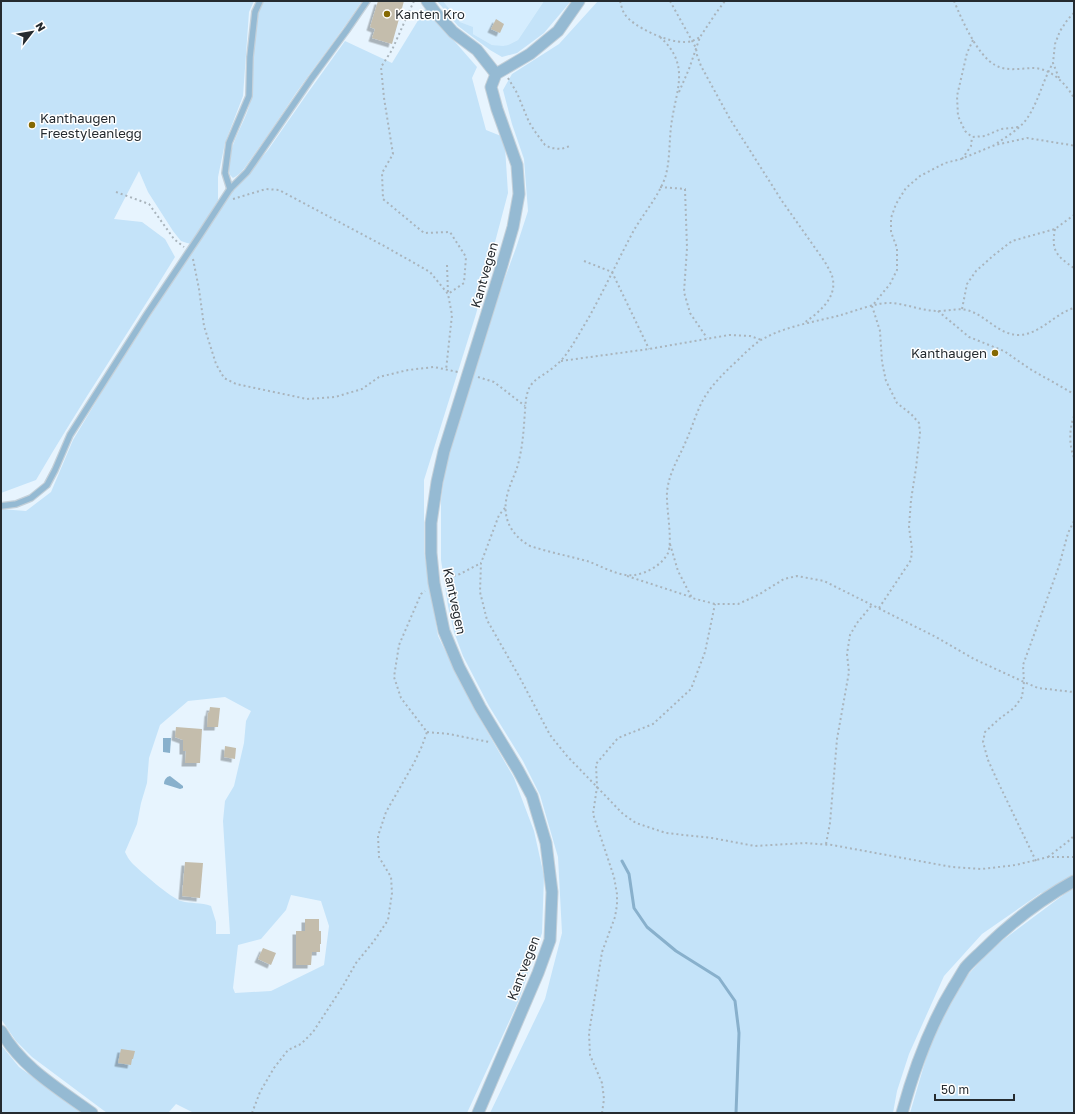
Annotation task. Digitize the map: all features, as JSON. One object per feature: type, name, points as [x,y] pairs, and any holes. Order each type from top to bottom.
[{"type":"street","points":[[427,1],[453,32],[477,50],[496,74],[530,54],[558,30],[580,1]]},
{"type":"street","name":"Kantvegen","points":[[478,1113],[538,973],[550,940],[552,892],[546,843],[532,796],[480,707],[459,667],[444,631],[434,583],[431,553],[431,522],[437,482],[444,451],[486,320],[511,235],[519,194],[517,165],[491,87],[496,74]]},
{"type":"street","points":[[902,1113],[920,1056],[934,1022],[944,1002],[965,968],[1012,923],[1049,895],[1074,881]]},
{"type":"street","points":[[1,1031],[22,1060],[92,1113]]},
{"type":"lane","points":[[230,189],[225,173],[229,143],[249,96],[250,57],[255,12],[260,1]]},
{"type":"lane","points":[[1,506],[16,504],[31,498],[47,485],[70,435],[221,202],[230,189],[247,172],[310,79],[367,1]]},
{"type":"path","points":[[414,1],[392,50],[381,67],[384,98],[393,154],[382,173],[383,199],[424,233],[450,232],[466,257],[464,284],[448,294]]},
{"type":"path","points":[[620,1],[624,14],[629,19],[636,25],[660,37],[677,42],[693,42],[700,38]]},
{"type":"path","points":[[670,1],[693,42],[701,66],[730,119],[782,201],[825,262],[831,273],[833,290],[830,297],[819,312],[803,324]]},
{"type":"path","points":[[726,1],[716,13],[700,38],[678,95],[672,121],[667,168],[660,187],[568,352],[561,361],[532,385],[526,399],[519,460],[508,491],[505,508],[508,521],[513,532],[522,542],[530,546],[589,562],[692,598],[714,604],[738,604],[758,595],[784,579],[797,576],[824,581],[936,637],[974,659],[1024,682],[1038,688],[1074,693]]},
{"type":"path","points":[[954,1],[973,40],[988,60],[996,65],[1013,70],[1035,68],[1048,71],[1070,90],[1074,98]]},
{"type":"path","points":[[995,145],[1020,127],[1028,118],[1037,101],[1048,71],[1053,63],[1055,44],[1060,31],[1074,13]]},
{"type":"path","points":[[660,37],[667,43],[675,55],[679,76],[678,95]]},
{"type":"path","points":[[973,40],[967,53],[957,96],[958,116],[965,131],[972,137],[985,136],[1001,129],[1020,127]]},
{"type":"path","points":[[1053,63],[1059,79]]},
{"type":"path","points":[[496,74],[509,79],[517,93],[529,122],[545,144],[551,148],[561,149],[570,146]]},
{"type":"path","points":[[961,159],[971,146],[972,137]]},
{"type":"path","points":[[872,306],[890,284],[897,270],[897,248],[891,232],[891,218],[896,204],[906,188],[920,176],[945,163],[961,159],[995,145],[1027,138],[1074,146]]},
{"type":"path","points":[[660,187],[685,189],[686,248],[684,292],[690,313],[707,338]]},
{"type":"path","points":[[221,202],[266,189],[279,190],[430,272],[448,294]]},
{"type":"path","points":[[116,192],[149,204],[174,240],[183,247],[192,247],[192,258],[199,289],[204,326],[216,364],[224,378],[236,384],[308,399],[328,398],[362,389],[379,377],[408,370],[434,367],[468,374],[494,382],[525,407]]},
{"type":"path","points":[[962,309],[967,284],[976,271],[994,254],[1012,240],[1055,229],[1074,215]]},
{"type":"path","points":[[1055,229],[1053,239],[1054,250],[1064,261],[1074,268]]},
{"type":"path","points":[[584,261],[612,272],[649,349]]},
{"type":"path","points":[[446,370],[452,315],[448,294],[447,265]]},
{"type":"path","points":[[624,575],[636,575],[644,572],[660,564],[667,554],[670,548],[666,505],[668,481],[702,401],[716,381],[747,351],[762,340],[803,324],[831,318],[872,306],[890,303],[938,311],[962,309],[977,314],[1009,334],[1016,335],[1023,335],[1038,329],[1063,312],[1074,308]]},
{"type":"path","points":[[872,306],[880,331],[882,362],[886,381],[897,403],[911,414],[919,424],[920,433],[909,527],[912,560],[879,608]]},
{"type":"path","points":[[938,311],[969,337],[1004,351],[1030,369],[1074,394]]},
{"type":"path","points":[[561,361],[649,349],[728,335],[750,336],[762,340]]},
{"type":"path","points":[[1074,416],[1070,429],[1071,450],[1074,458]]},
{"type":"path","points":[[505,508],[499,515],[481,563],[480,592],[487,620],[550,735],[567,756],[622,814],[636,824],[666,833],[712,838],[755,846],[805,843],[826,844],[967,868],[982,869],[1016,865],[1048,857],[1074,857]]},
{"type":"path","points":[[1036,861],[988,760],[983,742],[985,732],[999,718],[1014,708],[1022,697],[1024,682],[1023,665],[1059,566],[1068,533],[1074,521]]},
{"type":"path","points":[[670,542],[678,571],[692,598]]},
{"type":"path","points":[[481,563],[460,574],[434,583],[421,594],[399,645],[394,677],[401,698],[427,732],[468,737],[503,745]]},
{"type":"path","points":[[602,1113],[604,1099],[602,1083],[590,1055],[589,1033],[602,952],[615,917],[617,894],[614,877],[593,814],[597,787],[596,764],[618,738],[653,724],[691,689],[705,652],[714,604]]},
{"type":"path","points":[[826,844],[830,824],[837,739],[849,672],[847,654],[850,635],[857,623],[872,605]]},
{"type":"path","points":[[252,1113],[260,1092],[274,1068],[288,1050],[301,1044],[313,1032],[356,963],[374,941],[388,920],[392,893],[391,877],[379,857],[378,836],[386,812],[414,763],[427,732]]},
{"type":"path","points":[[1048,857],[1074,835]]},
{"type":"shaded area","points":[[1,1],[254,1],[249,12],[243,96],[225,143],[218,177],[218,200],[192,244],[181,241],[148,192],[139,171],[114,219],[142,222],[165,239],[175,257],[36,480],[1,493]]},
{"type":"shaded area","points":[[264,1],[362,1],[246,165],[239,174],[233,178],[229,172],[230,155],[251,99],[255,30],[260,8]]},
{"type":"shaded area","points":[[437,1],[443,1],[460,22],[473,27],[473,34],[492,45],[503,46],[518,40],[544,1],[571,1],[544,33],[517,53],[502,57],[458,26]]},
{"type":"shaded area","points":[[443,1],[544,1],[518,40],[503,47],[492,45],[473,34],[472,27],[460,22]]},
{"type":"shaded area","points":[[598,1],[1074,1],[1074,1113],[910,1113],[932,1038],[958,986],[991,949],[1070,890],[1041,893],[982,934],[944,976],[909,1054],[897,1091],[893,1113],[490,1113],[545,999],[562,933],[558,857],[540,795],[523,761],[489,706],[463,656],[454,632],[448,606],[441,560],[441,500],[445,470],[455,427],[528,211],[524,159],[512,124],[503,90],[512,74],[559,44]]},
{"type":"shaded area","points":[[425,9],[477,67],[472,78],[486,130],[501,136],[505,147],[508,193],[476,314],[424,480],[424,552],[438,636],[472,705],[514,778],[534,831],[544,876],[542,933],[518,1002],[467,1113],[191,1113],[192,1112],[176,1104],[168,1113],[107,1113],[32,1057],[16,1041],[1,1019],[1,509],[26,511],[51,492],[73,440],[174,279],[229,196],[268,150],[345,41],[392,63]],"holes":[[[225,697],[251,711],[246,721],[244,743],[234,786],[225,801],[223,821],[230,934],[216,934],[216,922],[211,906],[176,899],[136,867],[130,861],[125,852],[137,824],[147,783],[149,758],[160,725],[188,701]],[[291,895],[321,901],[329,926],[324,965],[271,991],[235,993],[233,988],[238,945],[261,939],[286,910]]]},
{"type":"shaded area","points":[[163,738],[171,738],[170,753],[163,752]]},
{"type":"shaded area","points":[[170,776],[183,786],[183,788],[180,789],[164,784],[167,777]]},
{"type":"shaded area","points":[[1,1045],[19,1067],[82,1113],[1,1113]]},
{"type":"building","name":"Kanten Kro","points":[[378,1],[404,1],[392,44],[372,38],[375,29],[370,27]]},
{"type":"building","points":[[496,19],[504,24],[500,33],[491,29]]},
{"type":"building","points":[[210,707],[220,708],[218,727],[207,727],[208,712],[209,713]]},
{"type":"building","points":[[176,727],[202,729],[200,763],[185,763],[186,751],[183,751],[183,740],[175,737]]},
{"type":"building","points":[[225,746],[236,748],[235,759],[224,757]]},
{"type":"building","points":[[185,862],[203,863],[200,898],[182,896]]},
{"type":"building","points":[[305,919],[319,919],[319,931],[321,931],[320,952],[312,952],[311,965],[296,965],[296,931],[305,931]]},
{"type":"building","points":[[263,948],[276,953],[271,965],[258,959]]},
{"type":"building","points":[[121,1049],[135,1051],[131,1065],[118,1063]]},
{"type":"waterway","points":[[622,861],[629,874],[634,908],[647,927],[676,951],[719,978],[735,1001],[739,1033],[736,1113]]},
{"type":"place","name":"Kanten Kro","points":[[387,14]]},
{"type":"place","name":"Kanthaugen Freestyleanlegg","points":[[32,125]]},
{"type":"place","name":"Kanthaugen","points":[[995,353]]}]
